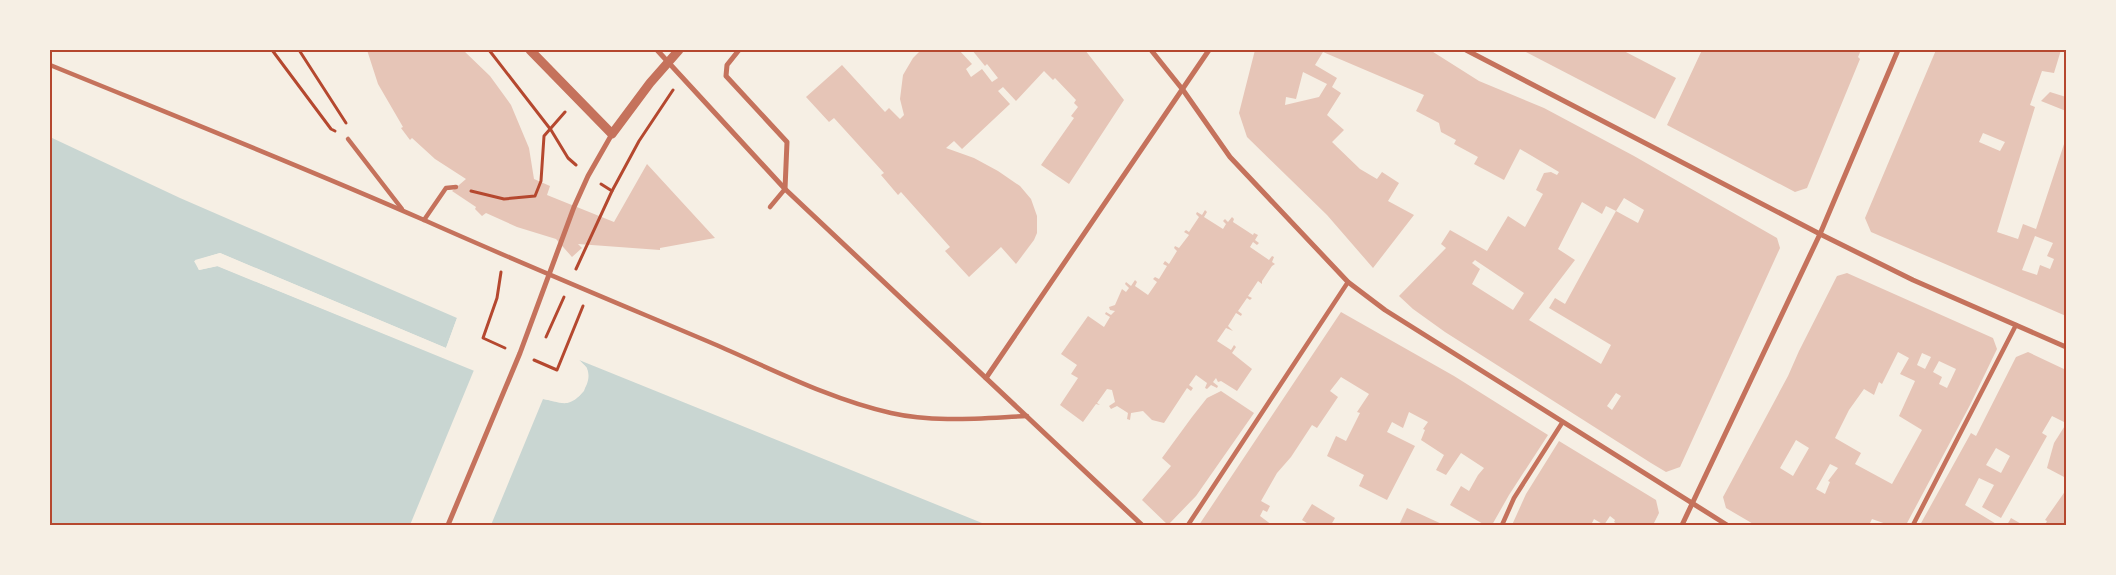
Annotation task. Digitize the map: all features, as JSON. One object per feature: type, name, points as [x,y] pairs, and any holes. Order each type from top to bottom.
[{"type":"street","points":[[530,50],[612,134]]},
{"type":"street","points":[[657,50],[785,189],[1142,525]]},
{"type":"street","points":[[448,525],[520,353],[574,207],[588,176],[612,134],[650,83],[679,50]]},
{"type":"street","points":[[739,50],[727,65],[726,76],[787,142],[785,189],[770,207]]},
{"type":"street","points":[[1151,50],[1230,157],[1348,282],[1385,310],[1727,525]]},
{"type":"street","points":[[986,378],[1209,50]]},
{"type":"street","points":[[1466,50],[1820,234],[1913,280],[2066,347]]},
{"type":"street","points":[[1682,525],[1820,234],[1898,50]]},
{"type":"street","points":[[50,65],[403,211],[789,377],[865,406],[918,418],[946,419],[1027,416]]},
{"type":"street","points":[[348,140],[403,211]]},
{"type":"street","points":[[424,220],[446,188],[456,187]]},
{"type":"street","points":[[1188,525],[1348,282]]},
{"type":"street","points":[[1913,525],[2016,325]]},
{"type":"street","points":[[1502,525],[1514,498],[1562,423]]},
{"type":"path","points":[[272,50],[331,129],[348,140]]},
{"type":"path","points":[[300,50],[346,121],[348,140]]},
{"type":"path","points":[[489,50],[551,130],[568,158],[588,176],[612,191]]},
{"type":"path","points":[[599,217],[640,141],[669,96]]},
{"type":"path","points":[[484,194],[504,199],[535,196],[541,181],[544,136],[576,98]]},
{"type":"path","points":[[501,270],[497,298],[483,338],[557,370],[589,292]]},
{"type":"shaded area","points":[[50,137],[180,198],[457,318],[446,348],[220,253],[195,260],[199,270],[217,266],[543,399],[567,403],[581,395],[587,385],[588,374],[586,368],[579,360],[987,525],[50,525]]},
{"type":"pier","points":[[220,253],[446,348],[457,318],[460,319],[446,351],[220,255],[198,262],[201,267],[218,264],[544,396],[566,400],[582,389],[585,369],[577,359],[587,368],[588,376],[584,391],[567,403],[543,399],[491,525],[410,525],[474,370],[218,266],[199,270],[194,261]]},
{"type":"building","points":[[367,50],[463,50],[490,76],[511,105],[529,148],[534,179],[550,186],[547,195],[614,222],[647,164],[715,238],[660,248],[660,250],[578,244],[582,248],[572,257],[556,239],[517,227],[486,213],[482,216],[475,209],[476,207],[452,191],[466,179],[435,159],[412,138],[410,140],[401,128],[403,127],[378,84]]},
{"type":"building","points":[[921,50],[959,50],[972,64],[966,69],[971,77],[982,69],[992,82],[998,78],[972,50],[1085,50],[1124,100],[1069,184],[1041,165],[1074,118],[1071,116],[1078,107],[1074,103],[1076,100],[1055,78],[1053,80],[1044,71],[1016,101],[1003,87],[998,91],[1010,104],[962,149],[954,141],[946,148],[974,158],[998,171],[1020,186],[1031,199],[1037,216],[1037,233],[1016,264],[1001,247],[969,277],[945,251],[950,247],[901,192],[898,195],[881,175],[884,173],[834,118],[829,122],[806,97],[842,65],[885,112],[889,108],[900,119],[904,115],[900,99],[903,75],[913,58]]},
{"type":"building","points":[[1255,50],[1430,50],[1479,81],[1544,108],[1634,156],[1777,238],[1780,248],[1680,467],[1666,472],[1651,463],[1445,332],[1413,309],[1399,296],[1446,248],[1441,244],[1450,230],[1487,251],[1508,216],[1525,227],[1543,194],[1536,190],[1544,173],[1551,172],[1557,175],[1559,172],[1520,149],[1504,180],[1474,164],[1478,157],[1454,144],[1456,140],[1441,132],[1439,123],[1416,111],[1424,95],[1323,52],[1315,65],[1337,78],[1332,87],[1341,93],[1327,115],[1344,130],[1332,142],[1360,169],[1377,179],[1382,172],[1399,183],[1388,201],[1414,215],[1373,268],[1327,215],[1247,137],[1239,113]],"holes":[[[1303,72],[1327,84],[1319,97],[1285,105],[1286,97],[1296,99]],[[1624,198],[1644,210],[1638,223],[1616,211]],[[1582,202],[1602,214],[1606,206],[1616,211],[1565,304],[1555,298],[1549,308],[1611,345],[1601,364],[1529,320],[1575,260],[1558,249]],[[1475,260],[1524,293],[1513,310],[1472,284],[1480,269],[1472,263]],[[1616,393],[1621,396],[1612,410],[1607,406]]]},
{"type":"building","points":[[1522,50],[1622,50],[1676,78],[1655,119]]},
{"type":"building","points":[[1702,50],[1861,50],[1858,57],[1860,59],[1807,188],[1795,192],[1667,125]]},
{"type":"building","points":[[1936,50],[2061,50],[2054,73],[2042,71],[2030,105],[2035,107],[1997,232],[2018,239],[2023,224],[2036,229],[2066,138],[2066,316],[1871,232],[1865,218]],"holes":[[[1983,133],[2005,142],[2000,151],[1979,142]],[[2035,236],[2053,243],[2047,256],[2054,259],[2050,269],[2040,265],[2037,275],[2022,270]]]},
{"type":"building","points":[[2050,92],[2066,97],[2066,111],[2041,101]]},
{"type":"building","points":[[1205,210],[1207,212],[1204,217],[1223,229],[1226,224],[1223,221],[1225,219],[1228,222],[1232,217],[1234,219],[1233,222],[1253,235],[1254,233],[1258,235],[1255,240],[1259,243],[1257,245],[1253,242],[1250,247],[1269,260],[1272,256],[1274,257],[1272,262],[1275,264],[1262,281],[1262,284],[1258,281],[1248,296],[1252,298],[1250,300],[1247,298],[1238,311],[1242,314],[1241,316],[1236,313],[1228,326],[1233,331],[1226,328],[1217,341],[1231,350],[1234,345],[1236,347],[1232,353],[1252,369],[1237,391],[1221,381],[1218,382],[1216,378],[1213,382],[1218,386],[1217,388],[1211,385],[1207,389],[1205,388],[1207,383],[1196,375],[1189,385],[1193,388],[1191,391],[1187,388],[1164,423],[1152,420],[1143,411],[1131,413],[1130,420],[1127,419],[1128,413],[1117,406],[1111,409],[1109,406],[1115,402],[1112,390],[1107,389],[1097,403],[1100,405],[1096,404],[1083,422],[1060,405],[1078,378],[1071,374],[1077,365],[1061,354],[1088,316],[1104,327],[1110,317],[1105,314],[1106,312],[1111,315],[1115,311],[1110,310],[1109,307],[1115,305],[1122,289],[1126,292],[1129,288],[1125,284],[1126,282],[1131,286],[1135,280],[1137,282],[1135,286],[1148,295],[1157,282],[1153,279],[1155,277],[1159,279],[1167,266],[1163,264],[1165,261],[1169,264],[1177,251],[1174,248],[1175,246],[1179,248],[1189,235],[1184,232],[1186,230],[1189,232],[1199,217],[1196,214],[1197,212],[1202,215]]},
{"type":"building","points":[[1847,273],[1993,338],[1997,349],[1970,405],[1906,525],[1889,525],[1872,519],[1869,525],[1755,525],[1726,508],[1723,497],[1788,376],[1837,276]],"holes":[[[1898,352],[1909,358],[1900,374],[1915,381],[1899,416],[1922,430],[1892,484],[1855,464],[1861,453],[1835,438],[1849,410],[1864,389],[1874,395],[1879,382],[1882,384]],[[1922,353],[1931,357],[1925,369],[1917,365]],[[1939,361],[1956,369],[1947,388],[1939,384],[1942,377],[1933,372]],[[1796,440],[1809,448],[1793,476],[1780,468]],[[1830,464],[1838,468],[1828,481],[1830,482],[1825,494],[1816,489]]]},
{"type":"building","points":[[1341,312],[1454,376],[1548,435],[1492,525],[1485,525],[1450,505],[1461,486],[1469,491],[1484,468],[1461,453],[1446,475],[1436,470],[1444,455],[1421,440],[1425,430],[1423,429],[1428,422],[1409,412],[1403,428],[1392,422],[1387,432],[1415,446],[1387,500],[1359,486],[1364,475],[1327,456],[1336,436],[1346,441],[1360,413],[1357,412],[1369,394],[1341,377],[1330,391],[1338,397],[1317,428],[1312,425],[1291,457],[1277,473],[1261,501],[1270,506],[1267,512],[1263,510],[1260,516],[1272,525],[1199,525]]},
{"type":"building","points":[[2028,352],[2066,370],[2066,423],[2052,416],[2042,433],[2047,436],[2001,518],[1982,507],[1994,485],[1979,478],[1965,505],[1998,525],[1920,525],[1971,433],[1976,436],[2016,357]],"holes":[[[1996,448],[2010,456],[2001,473],[1986,465]]]},
{"type":"building","points":[[1221,391],[1254,413],[1196,496],[1168,525],[1142,500],[1171,466],[1162,458],[1207,398]]},
{"type":"building","points":[[2066,424],[2066,478],[2047,468],[2054,443]]},
{"type":"building","points":[[1559,441],[1656,500],[1659,513],[1654,523],[1652,525],[1619,525],[1610,516],[1604,525],[1594,519],[1591,525],[1512,525],[1526,494]]},
{"type":"building","points":[[2066,490],[2066,525],[2045,525],[2047,521],[2045,520]]},
{"type":"building","points":[[1312,504],[1335,518],[1331,525],[1310,525],[1302,520]]},
{"type":"building","points":[[1407,508],[1444,525],[1399,525]]},
{"type":"building","points":[[2011,518],[2023,525],[2007,525]]}]
